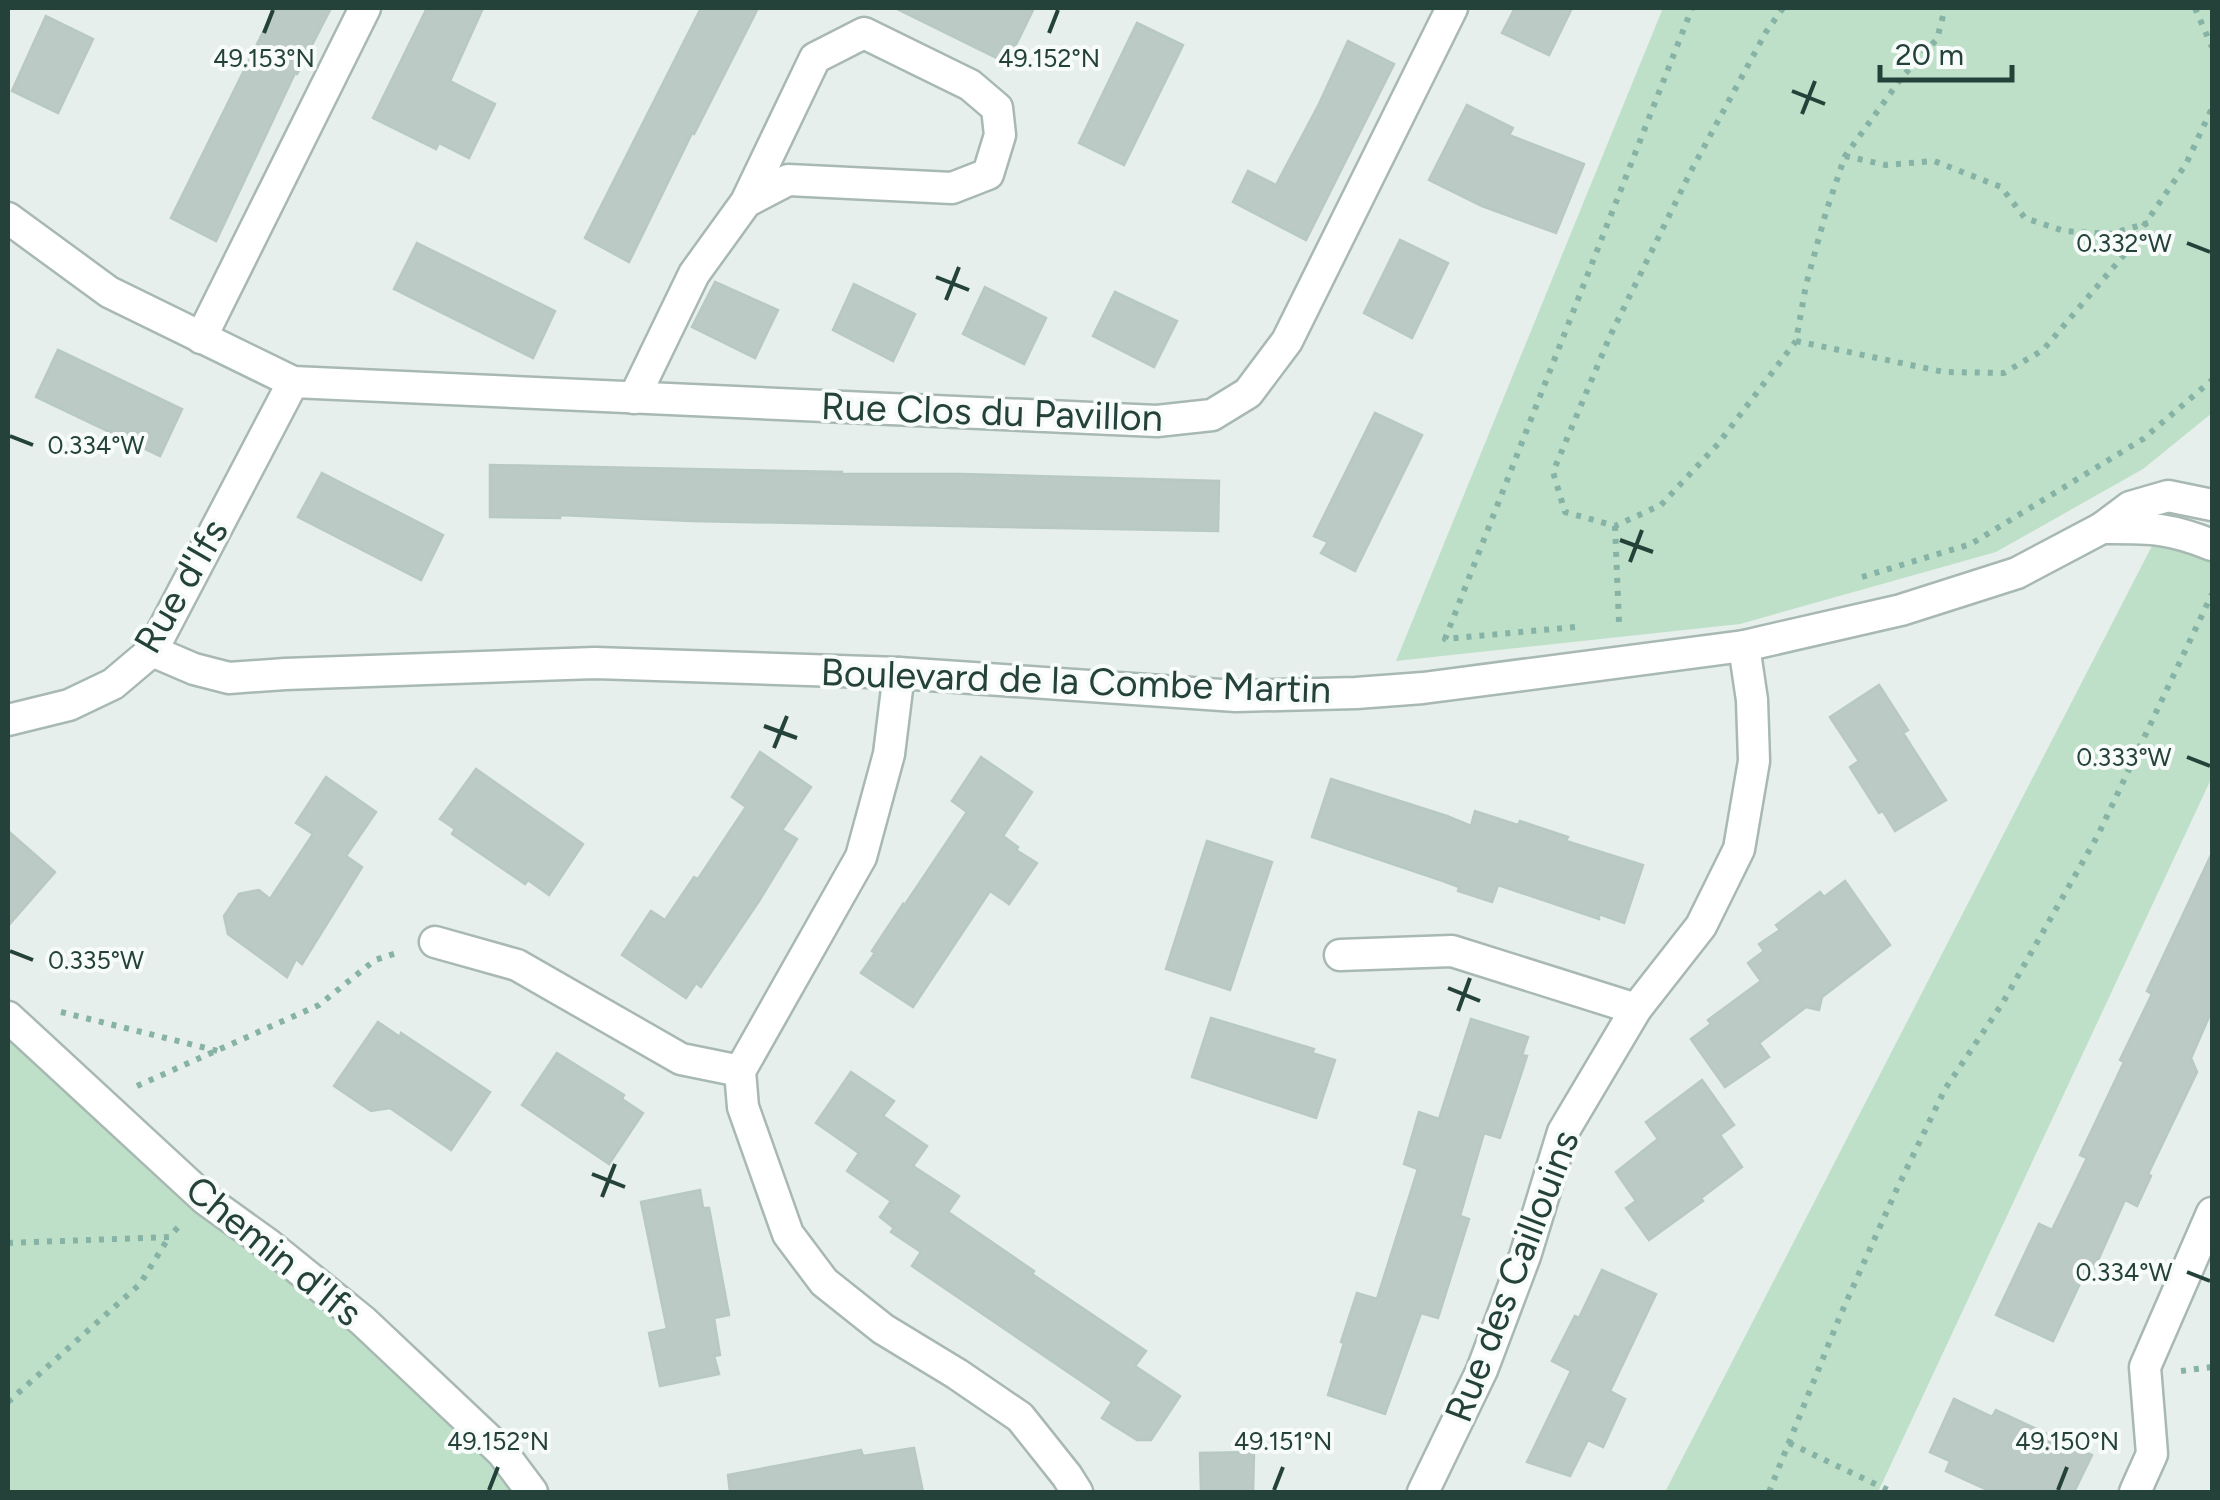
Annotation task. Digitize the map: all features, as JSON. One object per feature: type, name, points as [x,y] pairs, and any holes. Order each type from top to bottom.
[{"type":"street","points":[[200,338],[365,8]]},
{"type":"street","name":"Rue Clos du Pavillon","points":[[294,382],[1157,421],[1212,415],[1248,393],[1286,341],[1452,8]]},
{"type":"street","points":[[634,398],[694,274],[746,202],[815,58],[864,33],[970,84],[997,108],[1000,135],[988,174],[952,188],[788,180],[746,202]]},
{"type":"street","points":[[8,218],[109,292],[294,382]]},
{"type":"street","name":"Rue d'Ifs","points":[[8,720],[69,704],[113,684],[152,651],[294,382]]},
{"type":"street","name":"Boulevard de la Combe Martin","points":[[152,651],[194,669],[229,678],[595,663],[899,673],[1236,696],[1424,688],[1744,646],[1901,610],[2016,573],[2102,528],[2130,507],[2168,496],[2212,505]]},
{"type":"street","name":"Boulevard de la Combe Martin","points":[[2102,528],[2156,528],[2212,546]]},
{"type":"street","name":"Rue des Caillouins","points":[[1423,1492],[1482,1370],[1525,1256],[1562,1132],[1636,1010],[1701,926],[1739,849],[1754,760],[1752,700],[1744,646]]},
{"type":"street","points":[[899,673],[890,754],[861,857],[740,1071],[743,1107],[788,1234],[824,1282],[883,1329],[1020,1418],[1077,1492]]},
{"type":"street","points":[[435,942],[517,965],[681,1059],[740,1071]]},
{"type":"street","points":[[1340,955],[1452,952],[1636,1010]]},
{"type":"street","name":"Chemin d'Ifs","points":[[8,1017],[205,1199],[363,1321],[502,1452],[532,1492]]},
{"type":"street","points":[[2135,1492],[2152,1454],[2144,1368],[2212,1213]]},
{"type":"path","points":[[1581,626],[1445,639],[1692,8]]},
{"type":"path","points":[[1783,8],[1766,32],[1691,171],[1610,336],[1554,472],[1565,512],[1615,526],[1662,505],[1718,444],[1796,341],[1806,285],[1845,156],[1903,76],[1936,39],[1944,8]]},
{"type":"path","points":[[2195,8],[2212,47]]},
{"type":"path","points":[[1796,341],[1944,372],[2004,373],[2043,350],[2123,256],[2186,164],[2212,108]]},
{"type":"path","points":[[1845,156],[1886,165],[1934,161],[2002,187],[2025,218],[2064,231],[2110,234],[2148,223]]},
{"type":"path","points":[[1859,578],[1971,544],[2143,439],[2212,380]]},
{"type":"path","points":[[1615,526],[1620,622]]},
{"type":"path","points":[[1769,1492],[1840,1316],[1945,1089],[2002,1004],[2098,834],[2212,594]]},
{"type":"path","points":[[99,1103],[319,1005],[375,960],[435,942]]},
{"type":"path","points":[[46,1008],[220,1051]]},
{"type":"path","points":[[8,1402],[140,1284],[169,1238],[205,1199]]},
{"type":"path","points":[[8,1243],[169,1238]]},
{"type":"path","points":[[1788,1443],[1892,1492]]},
{"type":"green space","points":[[1663,8],[2212,8],[2212,413],[2143,469],[1996,552],[1740,624],[1396,661]]},
{"type":"green space","points":[[2155,540],[2212,558],[2212,777],[1878,1492],[1665,1492]]},
{"type":"green space","points":[[8,1012],[544,1492],[8,1492]]},
{"type":"building","points":[[275,8],[331,8],[295,73],[216,241],[171,218]]},
{"type":"building","points":[[427,8],[483,8],[450,81],[495,104],[469,158],[439,143],[436,149],[373,118]]},
{"type":"building","points":[[701,8],[758,8],[629,262],[585,238]]},
{"type":"building","points":[[895,8],[1034,8],[1007,63]]},
{"type":"building","points":[[1515,8],[1572,8],[1549,55],[1502,33]]},
{"type":"building","points":[[46,16],[93,39],[58,113],[12,91]]},
{"type":"building","points":[[1137,23],[1183,45],[1124,165],[1079,143]]},
{"type":"building","points":[[1348,41],[1394,64],[1306,240],[1233,202],[1248,171],[1276,185]]},
{"type":"building","points":[[1467,105],[1513,128],[1509,135],[1584,164],[1556,233],[1482,206],[1429,180]]},
{"type":"building","points":[[1400,240],[1448,263],[1412,338],[1364,313]]},
{"type":"building","points":[[417,243],[555,311],[533,358],[394,289]]},
{"type":"building","points":[[715,282],[778,310],[755,358],[692,327]]},
{"type":"building","points":[[854,284],[915,314],[893,361],[833,330]]},
{"type":"building","points":[[985,287],[1046,318],[1024,364],[963,334]]},
{"type":"building","points":[[1115,292],[1177,321],[1154,367],[1093,336]]},
{"type":"building","points":[[58,350],[182,409],[160,456],[36,397]]},
{"type":"building","points":[[1375,413],[1422,435],[1355,571],[1321,553],[1328,542],[1314,536]]},
{"type":"building","points":[[490,465],[1219,481],[1218,531],[560,515],[490,517]]},
{"type":"building","points":[[322,473],[443,535],[421,580],[298,517]]},
{"type":"building","points":[[1879,685],[1908,730],[1903,733],[1946,800],[1895,831],[1850,767],[1859,761],[1830,717]]},
{"type":"building","points":[[760,752],[811,787],[782,830],[797,839],[701,987],[696,983],[686,998],[622,955],[651,911],[665,920],[694,877],[698,879],[746,807],[732,797]]},
{"type":"building","points":[[981,757],[1032,792],[1003,836],[1037,863],[1009,904],[990,891],[913,1007],[861,973],[967,812],[952,801]]},
{"type":"building","points":[[476,769],[583,844],[549,895],[528,880],[525,884],[452,834],[455,829],[440,819]]},
{"type":"building","points":[[326,777],[376,812],[346,856],[362,867],[302,964],[296,959],[287,977],[228,934],[224,916],[239,894],[259,890],[270,899],[313,834],[296,823]]},
{"type":"building","points":[[1331,779],[1471,826],[1475,811],[1518,825],[1520,821],[1568,837],[1566,841],[1643,865],[1624,923],[1599,914],[1599,919],[1498,885],[1492,902],[1458,891],[1459,887],[1443,881],[1312,837]]},
{"type":"building","points":[[8,831],[55,872],[8,926]]},
{"type":"building","points":[[1207,841],[1272,862],[1230,990],[1166,969]]},
{"type":"building","points":[[2212,853],[2212,1010],[2191,1058],[2197,1072],[2148,1174],[2151,1176],[2137,1206],[2125,1200],[2090,1278],[2084,1275],[2053,1341],[1996,1315],[2039,1224],[2052,1230],[2087,1158],[2080,1155],[2152,994],[2147,991]]},
{"type":"building","points":[[1845,881],[1890,945],[1822,997],[1819,1010],[1806,1007],[1759,1043],[1769,1057],[1725,1087],[1691,1039],[1711,1024],[1708,1020],[1761,981],[1748,963],[1764,951],[1759,944],[1780,930],[1776,925],[1820,892],[1824,897]]},
{"type":"building","points":[[1211,1018],[1314,1049],[1312,1053],[1335,1060],[1316,1118],[1192,1077]]},
{"type":"building","points":[[1471,1019],[1528,1037],[1522,1055],[1527,1056],[1500,1138],[1484,1133],[1460,1216],[1469,1219],[1438,1318],[1421,1313],[1385,1414],[1328,1395],[1357,1293],[1377,1299],[1418,1169],[1404,1164],[1419,1112],[1439,1119]]},
{"type":"building","points":[[378,1022],[490,1092],[451,1150],[390,1108],[371,1111],[334,1086]]},
{"type":"building","points":[[557,1053],[624,1095],[622,1099],[643,1113],[609,1164],[522,1105]]},
{"type":"building","points":[[851,1072],[894,1101],[883,1116],[927,1146],[913,1166],[959,1196],[948,1212],[1146,1351],[1135,1366],[1180,1396],[1151,1440],[1137,1440],[1102,1418],[1112,1402],[912,1266],[921,1252],[891,1232],[894,1228],[880,1217],[891,1201],[847,1171],[859,1153],[816,1123]]},
{"type":"building","points":[[1702,1080],[1734,1125],[1720,1135],[1742,1167],[1649,1240],[1626,1208],[1636,1201],[1616,1172],[1658,1139],[1646,1122]]},
{"type":"building","points":[[700,1190],[703,1208],[709,1208],[729,1315],[714,1318],[720,1355],[714,1356],[719,1374],[660,1386],[649,1333],[667,1329],[641,1202]]},
{"type":"building","points":[[1602,1270],[1656,1294],[1610,1391],[1625,1399],[1603,1447],[1588,1440],[1570,1476],[1527,1462],[1571,1371],[1552,1361]]},
{"type":"building","points":[[1954,1399],[1992,1417],[1996,1410],[2092,1455],[2074,1492],[1992,1492],[1946,1471],[1950,1461],[1930,1452]]},
{"type":"building","points":[[914,1448],[923,1492],[730,1492],[728,1475],[861,1450],[863,1456]]},
{"type":"building","points":[[1254,1452],[1253,1492],[1201,1492],[1200,1453]]}]
